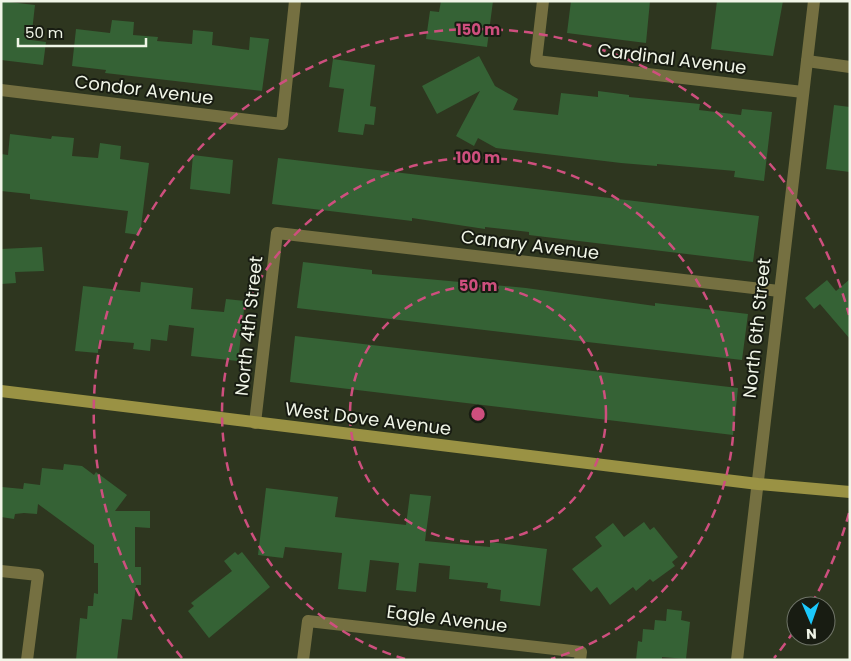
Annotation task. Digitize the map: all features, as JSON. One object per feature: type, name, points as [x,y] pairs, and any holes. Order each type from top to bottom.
[{"type":"main road","name":"West Dove Avenue","points":[[1,391],[758,484],[850,492]]},
{"type":"street","name":"Condor Avenue","points":[[1,90],[282,124],[295,1]]},
{"type":"street","name":"Cardinal Avenue","points":[[543,1],[536,61],[803,92]]},
{"type":"street","name":"North 6th Street","points":[[737,660],[814,1]]},
{"type":"street","points":[[807,62],[850,67]]},
{"type":"street","name":"Canary Avenue","points":[[277,234],[779,291]]},
{"type":"street","name":"North 4th Street","points":[[255,423],[277,234]]},
{"type":"street","points":[[1,570],[38,575],[28,660]]},
{"type":"street","name":"Eagle Avenue","points":[[303,660],[308,621],[581,656]]},
{"type":"building","points":[[1,1],[35,5],[31,40],[46,42],[43,65],[1,60]]},
{"type":"building","points":[[441,1],[493,1],[487,47],[426,39],[430,11],[439,12]]},
{"type":"building","points":[[571,1],[650,1],[646,43],[567,33]]},
{"type":"building","points":[[717,1],[783,1],[773,56],[711,49]]},
{"type":"building","points":[[112,20],[134,22],[133,35],[158,37],[157,41],[192,44],[193,30],[213,32],[212,45],[249,50],[250,37],[269,39],[262,91],[105,73],[106,70],[72,66],[76,29],[110,33]]},
{"type":"building","points":[[479,56],[495,86],[518,99],[513,110],[558,115],[561,93],[598,97],[598,91],[629,95],[629,97],[700,104],[699,110],[741,115],[742,109],[772,112],[764,181],[734,177],[735,171],[657,164],[657,166],[621,163],[496,148],[478,138],[474,146],[456,136],[480,91],[437,114],[422,86]]},
{"type":"building","points":[[333,59],[375,65],[370,106],[376,107],[374,125],[365,124],[363,135],[338,132],[344,89],[329,87]]},
{"type":"building","points":[[834,105],[850,107],[850,172],[826,169]]},
{"type":"building","points":[[10,134],[51,139],[52,136],[74,138],[72,156],[98,158],[100,143],[121,146],[120,159],[149,163],[140,235],[125,233],[128,211],[30,199],[30,194],[1,191],[1,154],[8,155]]},
{"type":"building","points":[[193,155],[233,160],[230,194],[190,189]]},
{"type":"building","points":[[278,158],[759,216],[753,262],[529,235],[529,232],[485,227],[485,229],[412,218],[412,221],[272,204]]},
{"type":"building","points":[[42,247],[44,271],[15,272],[16,283],[1,284],[1,249]]},
{"type":"building","points":[[303,262],[372,270],[372,274],[526,288],[655,306],[655,303],[748,314],[742,360],[297,308]]},
{"type":"building","points":[[850,279],[850,339],[820,304],[814,309],[805,298],[827,280],[836,291]]},
{"type":"building","points":[[141,282],[193,288],[191,309],[224,312],[226,299],[245,301],[238,361],[191,356],[194,328],[169,325],[167,341],[151,339],[150,351],[133,349],[134,343],[99,340],[98,353],[75,351],[83,286],[140,292]]},
{"type":"building","points":[[295,336],[738,388],[733,435],[290,382]]},
{"type":"building","points":[[64,464],[82,466],[94,475],[96,472],[127,495],[115,511],[150,511],[150,528],[135,527],[135,567],[141,567],[141,585],[136,585],[132,620],[122,619],[117,660],[76,660],[80,618],[87,619],[88,606],[93,606],[94,593],[98,594],[98,563],[94,563],[94,545],[38,504],[37,514],[15,514],[14,519],[1,517],[2,487],[23,489],[24,483],[40,485],[42,468],[63,470]]},
{"type":"building","points":[[266,488],[338,497],[335,517],[406,525],[410,494],[431,496],[425,541],[490,547],[490,542],[547,549],[540,606],[500,601],[501,590],[487,588],[488,583],[449,579],[450,566],[419,563],[416,592],[396,590],[399,563],[370,560],[366,592],[338,589],[342,553],[285,547],[283,558],[258,555]]},
{"type":"building","points":[[644,522],[650,530],[654,527],[678,557],[672,562],[675,566],[653,582],[650,579],[636,591],[633,587],[610,605],[597,587],[591,592],[572,569],[602,546],[595,537],[613,523],[624,537]]},
{"type":"building","points":[[235,552],[238,555],[242,552],[270,587],[209,638],[188,611],[194,606],[191,603],[232,571],[224,561]]},
{"type":"building","points":[[667,609],[682,611],[681,620],[690,622],[686,659],[662,657],[662,660],[636,660],[638,641],[642,642],[643,629],[654,630],[655,620],[666,621]]}]
